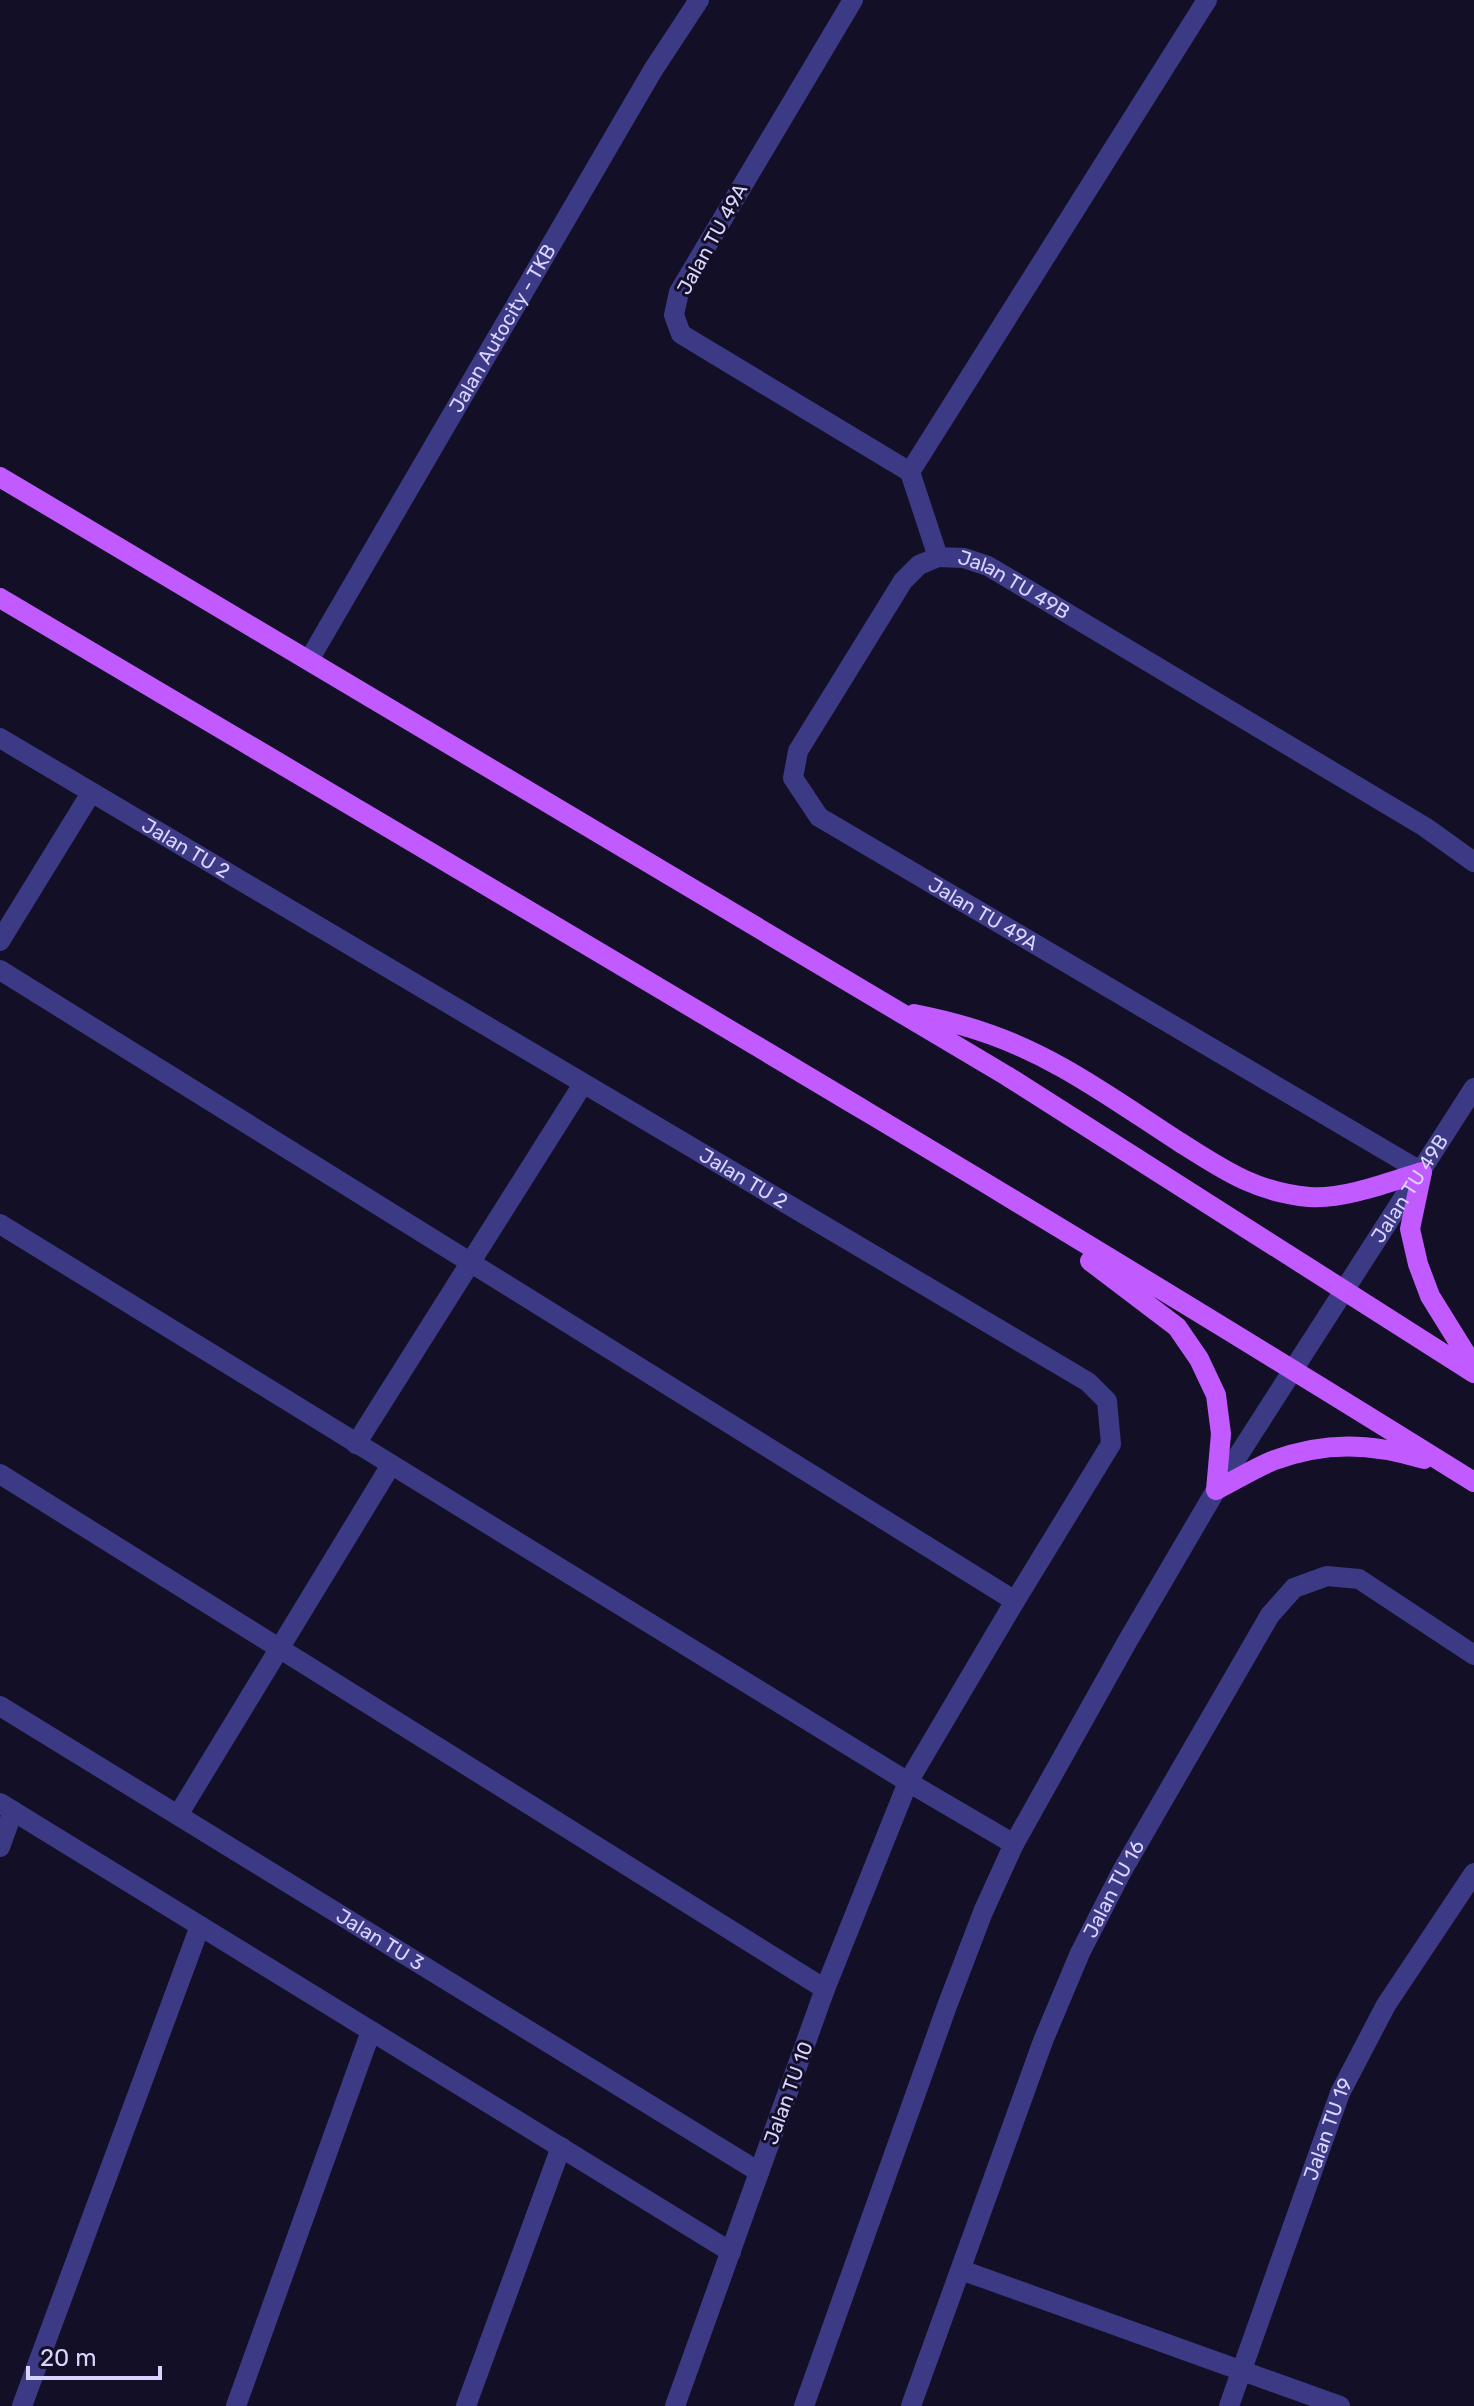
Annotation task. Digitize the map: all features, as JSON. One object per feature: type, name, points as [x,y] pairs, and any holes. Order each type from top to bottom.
[{"type":"main road","points":[[0,477],[1007,1076],[1474,1373]]},
{"type":"main road","points":[[0,598],[978,1180],[1474,1482]]},
{"type":"main road","points":[[899,1011],[963,1024],[1012,1042],[1064,1068],[1233,1176],[1268,1190],[1312,1198],[1359,1191],[1422,1172],[1410,1229],[1418,1264],[1430,1296],[1474,1367]]},
{"type":"main road","points":[[978,1180],[1177,1327],[1199,1359],[1216,1395],[1221,1434],[1216,1490]]},
{"type":"main road","points":[[1216,1490],[1270,1462],[1315,1448],[1357,1445],[1396,1450],[1451,1468]]},
{"type":"street","name":"Jalan Autocity - TKB","points":[[309,660],[653,70],[699,0]]},
{"type":"street","name":"Jalan TU 49A","points":[[853,0],[679,292],[674,315],[681,334],[910,472]]},
{"type":"street","points":[[910,472],[1207,0]]},
{"type":"street","name":"Jalan TU 49B","points":[[910,472],[938,557],[964,558],[988,566],[1425,827],[1474,862]]},
{"type":"street","name":"Jalan TU 49A","points":[[938,557],[919,565],[903,581],[798,751],[793,778],[819,817],[1422,1172]]},
{"type":"street","name":"Jalan TU 2","points":[[0,738],[1088,1382],[1107,1401],[1111,1444],[908,1782]]},
{"type":"street","points":[[0,941],[91,793]]},
{"type":"street","points":[[0,970],[1015,1601]]},
{"type":"street","points":[[356,1444],[583,1084]]},
{"type":"street","name":"Jalan TU 49B","points":[[804,2406],[952,1992],[1014,1844],[1216,1490],[1474,1088]]},
{"type":"street","points":[[0,1224],[1014,1844]]},
{"type":"street","points":[[178,1815],[391,1465]]},
{"type":"street","points":[[0,1474],[825,1989]]},
{"type":"street","name":"Jalan TU 16","points":[[911,2406],[1043,2041],[1080,1953],[1122,1871],[1270,1615],[1294,1588],[1327,1576],[1359,1579],[1474,1655]]},
{"type":"street","name":"Jalan TU 3","points":[[0,1706],[759,2172]]},
{"type":"street","name":"Jalan TU 10","points":[[675,2406],[825,1989],[908,1782]]},
{"type":"street","points":[[0,1847],[6,1807],[731,2252]]},
{"type":"street","name":"Jalan TU 19","points":[[1229,2406],[1340,2093],[1386,2005],[1474,1873]]},
{"type":"street","points":[[22,2406],[200,1926]]},
{"type":"street","points":[[236,2406],[371,2031]]},
{"type":"street","points":[[466,2406],[561,2147]]},
{"type":"street","points":[[961,2270],[1340,2406]]}]
